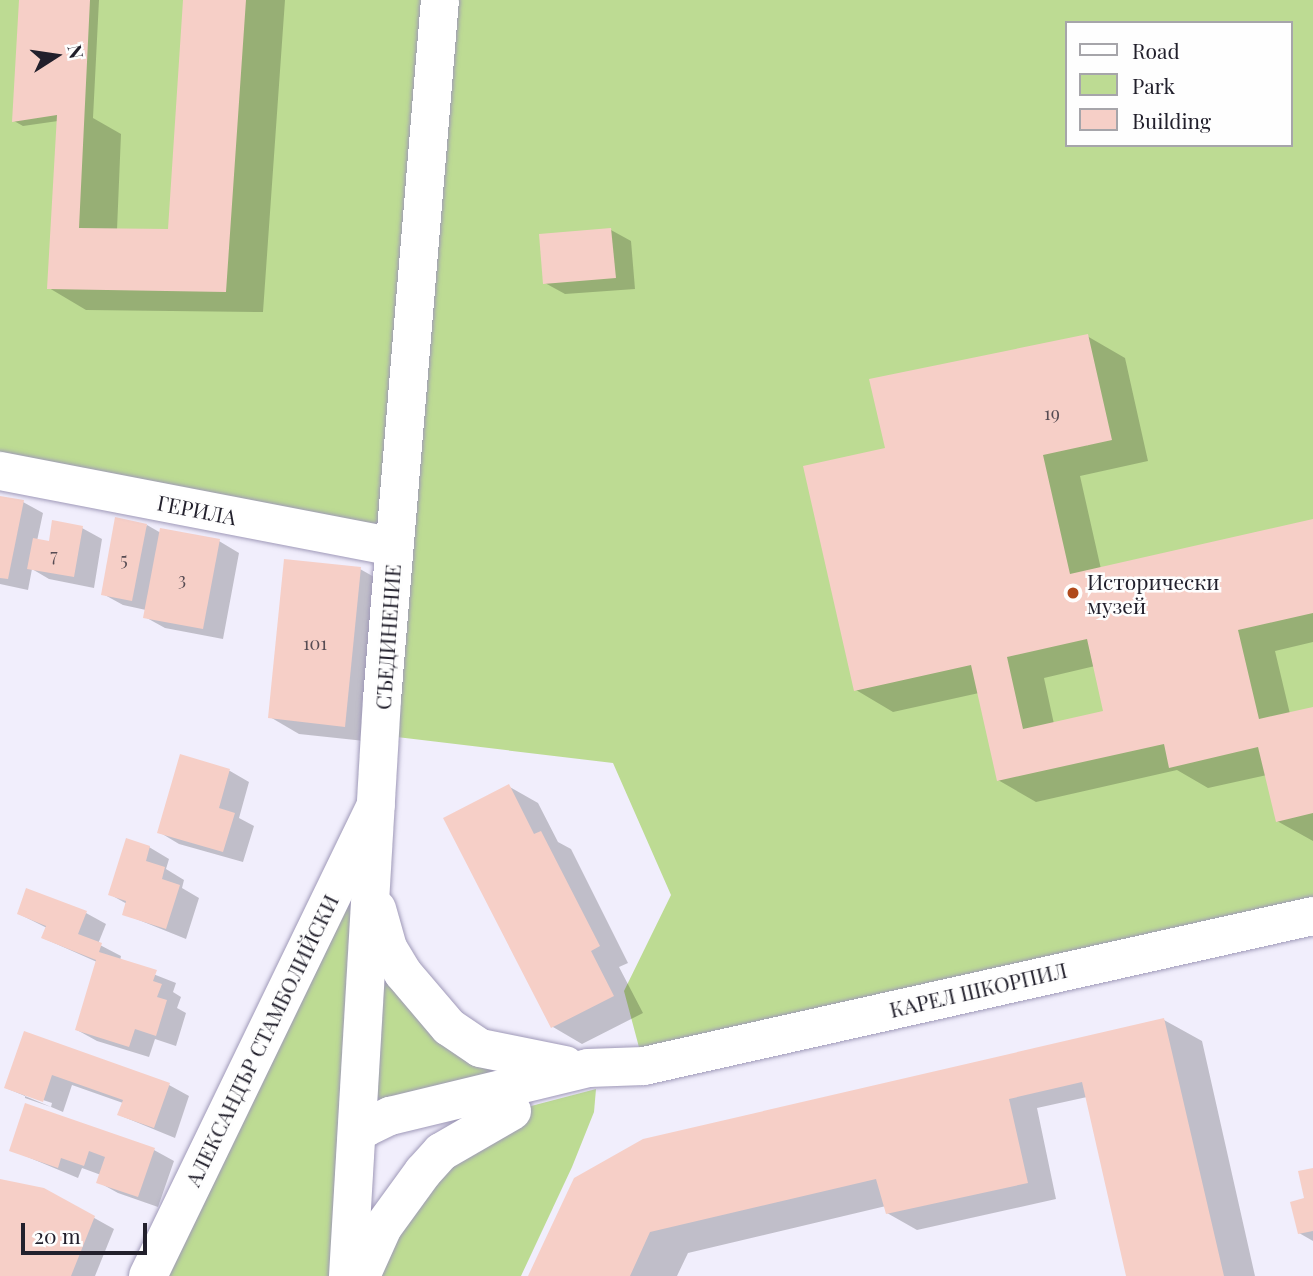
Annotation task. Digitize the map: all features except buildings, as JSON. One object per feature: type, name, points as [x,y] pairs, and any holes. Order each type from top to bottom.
[{"type":"street","name":"СЪЕДИНЕНИЕ","points":[[348,1276],[393,547],[440,0]]},
{"type":"street","name":"ГЕРИЛА","points":[[0,471],[393,547]]},
{"type":"street","name":"АЛЕКСАНДЪР СТАМБОЛИЙСКИ","points":[[148,1276],[376,805]]},
{"type":"street","points":[[371,888],[388,948],[428,1008],[449,1027],[480,1048],[517,1059],[587,1068]]},
{"type":"street","name":"КАРЕЛ ШКОРПИЛ","points":[[357,1132],[390,1116],[587,1068],[644,1066],[1313,916]]},
{"type":"street","name":"КАРЕЛ ШКОРПИЛ","points":[[357,1132],[397,1135],[512,1111],[596,1089],[644,1066]]},
{"type":"street","points":[[361,1276],[383,1227],[441,1152],[512,1111]]},
{"type":"green space","points":[[0,0],[1313,0],[1313,916],[644,1066],[624,991],[671,895],[613,763],[380,735],[393,547],[0,471]]},
{"type":"green space","points":[[376,805],[371,888],[428,1008],[588,1068],[357,1132],[348,1276],[148,1276]]},
{"type":"green space","points":[[596,1089],[594,1112],[572,1167],[521,1276],[361,1276],[383,1227],[512,1111]]},
{"type":"place","name":"Исторически музей","points":[[1073,593]]}]
